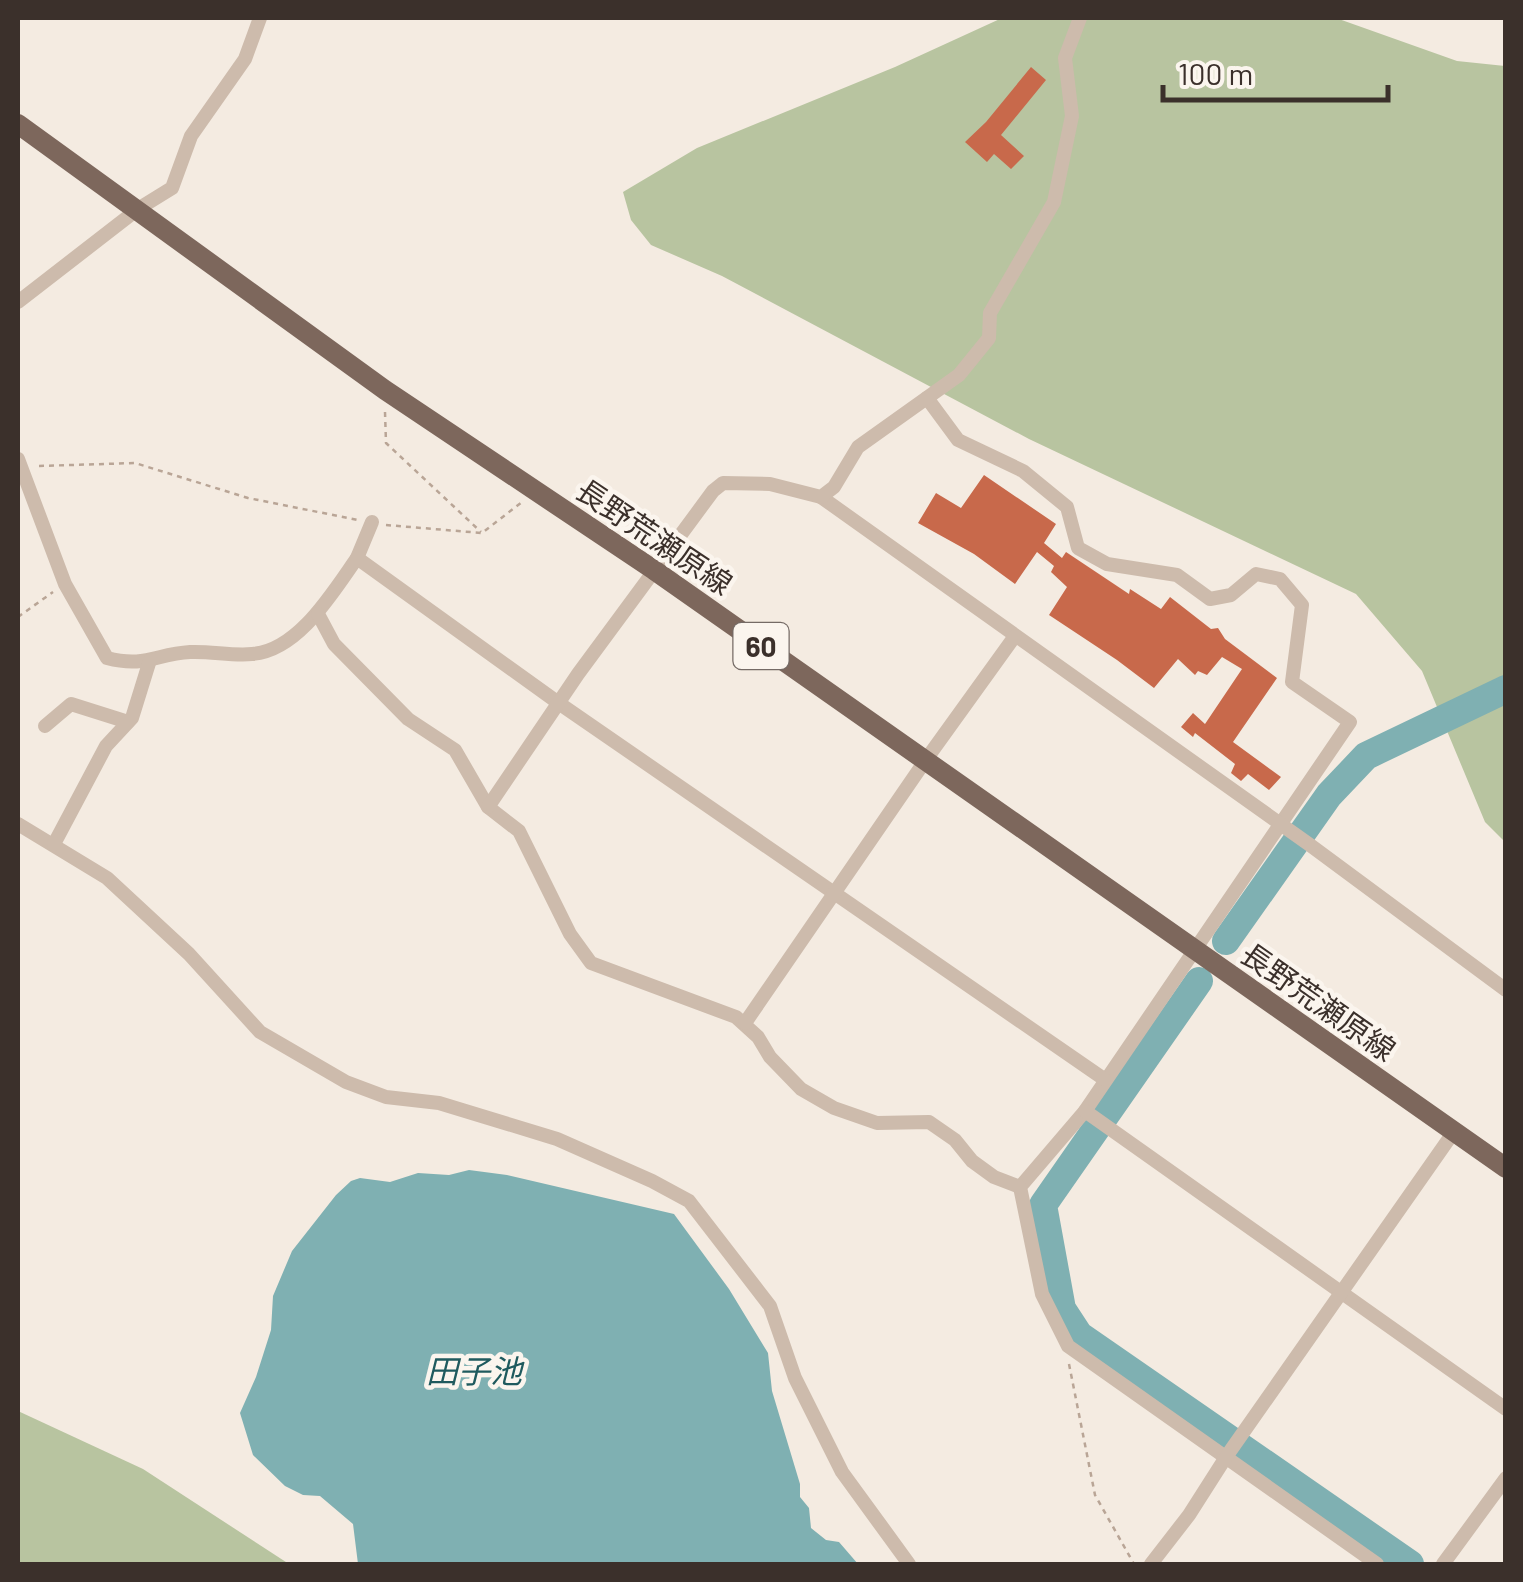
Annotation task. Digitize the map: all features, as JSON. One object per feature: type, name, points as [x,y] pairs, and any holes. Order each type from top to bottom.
[{"type":"main road","name":"長野荒瀬原線","points":[[18,124],[385,390],[654,570],[1506,1168]]},
{"type":"street","points":[[18,302],[138,209],[172,188],[192,136],[244,59],[260,18]]},
{"type":"street","points":[[821,497],[834,487],[858,447],[959,375],[989,338],[990,313],[1054,202],[1072,116],[1065,58],[1080,18]]},
{"type":"street","points":[[927,398],[958,440],[1022,471],[1067,507],[1078,548],[1107,564],[1178,575],[1210,599],[1231,595],[1256,574],[1280,579],[1302,604],[1292,682],[1350,722],[1285,828],[1104,1079],[1088,1114],[1020,1187]]},
{"type":"street","points":[[19,462],[65,584],[107,658],[130,664],[189,652],[256,654],[283,643],[318,614],[357,558],[372,522]]},
{"type":"street","points":[[488,806],[713,491],[723,483],[770,484],[821,497],[1310,845],[1506,990]]},
{"type":"street","points":[[357,558],[560,704],[1104,1079]]},
{"type":"street","points":[[318,614],[334,644],[408,719],[455,750],[488,806],[519,831],[570,934],[591,963],[736,1017],[802,1089],[834,1108],[877,1123],[929,1122],[955,1140],[972,1161],[994,1177],[1020,1187]]},
{"type":"street","points":[[745,1023],[924,761],[1015,636]]},
{"type":"street","points":[[54,844],[106,746],[128,722],[150,660]]},
{"type":"street","points":[[45,726],[71,704],[128,722]]},
{"type":"street","points":[[18,824],[107,878],[188,954],[260,1032],[346,1082],[386,1098],[439,1103],[557,1140],[689,1201],[770,1306],[795,1378],[842,1472],[909,1564]]},
{"type":"street","points":[[1088,1114],[1506,1409]]},
{"type":"street","points":[[1151,1564],[1189,1515],[1453,1133]]},
{"type":"street","points":[[1020,1187],[1042,1294],[1068,1346],[1229,1454],[1376,1564]]},
{"type":"street","points":[[1446,1563],[1506,1478]]},
{"type":"path","points":[[385,390],[386,444],[482,533]]},
{"type":"path","points":[[19,462],[135,463],[248,498],[372,522],[482,533],[536,491]]},
{"type":"path","points":[[18,617],[65,584]]},
{"type":"path","points":[[1068,1346],[1070,1375],[1096,1496],[1134,1564]]},
{"type":"green space","points":[[1002,18],[1336,18],[1457,61],[1505,66],[1505,842],[1485,822],[1422,671],[1356,594],[1029,439],[722,276],[651,245],[631,220],[623,192],[697,148],[895,67]]},
{"type":"green space","points":[[18,1411],[143,1469],[289,1564],[18,1564]]},
{"type":"water","name":"田子池","points":[[469,1170],[507,1175],[674,1214],[729,1289],[768,1353],[772,1391],[800,1484],[800,1497],[809,1508],[811,1528],[826,1540],[839,1542],[858,1564],[358,1564],[353,1524],[320,1496],[303,1495],[285,1486],[253,1455],[240,1413],[271,1330],[273,1296],[292,1251],[336,1195],[360,1178],[390,1182],[418,1173],[449,1175]]},
{"type":"building","points":[[1031,67],[1046,80],[1001,135],[1024,156],[1011,169],[994,154],[987,162],[965,142]]},
{"type":"building","points":[[984,475],[1056,524],[1044,543],[1062,558],[1066,552],[1129,594],[1130,589],[1161,609],[1170,597],[1211,629],[1218,628],[1225,639],[1277,678],[1233,742],[1281,777],[1269,790],[1248,774],[1241,781],[1231,773],[1235,764],[1181,727],[1193,713],[1205,724],[1242,669],[1222,657],[1207,675],[1198,671],[1195,675],[1178,659],[1154,688],[1049,615],[1067,587],[1051,572],[1054,566],[1037,552],[1015,584],[974,554],[918,523],[936,493],[961,508]]},
{"type":"waterway","points":[[1226,941],[1329,795],[1366,756],[1506,689]]},
{"type":"waterway","points":[[1199,981],[1043,1205],[1062,1309],[1079,1335],[1410,1564]]}]
